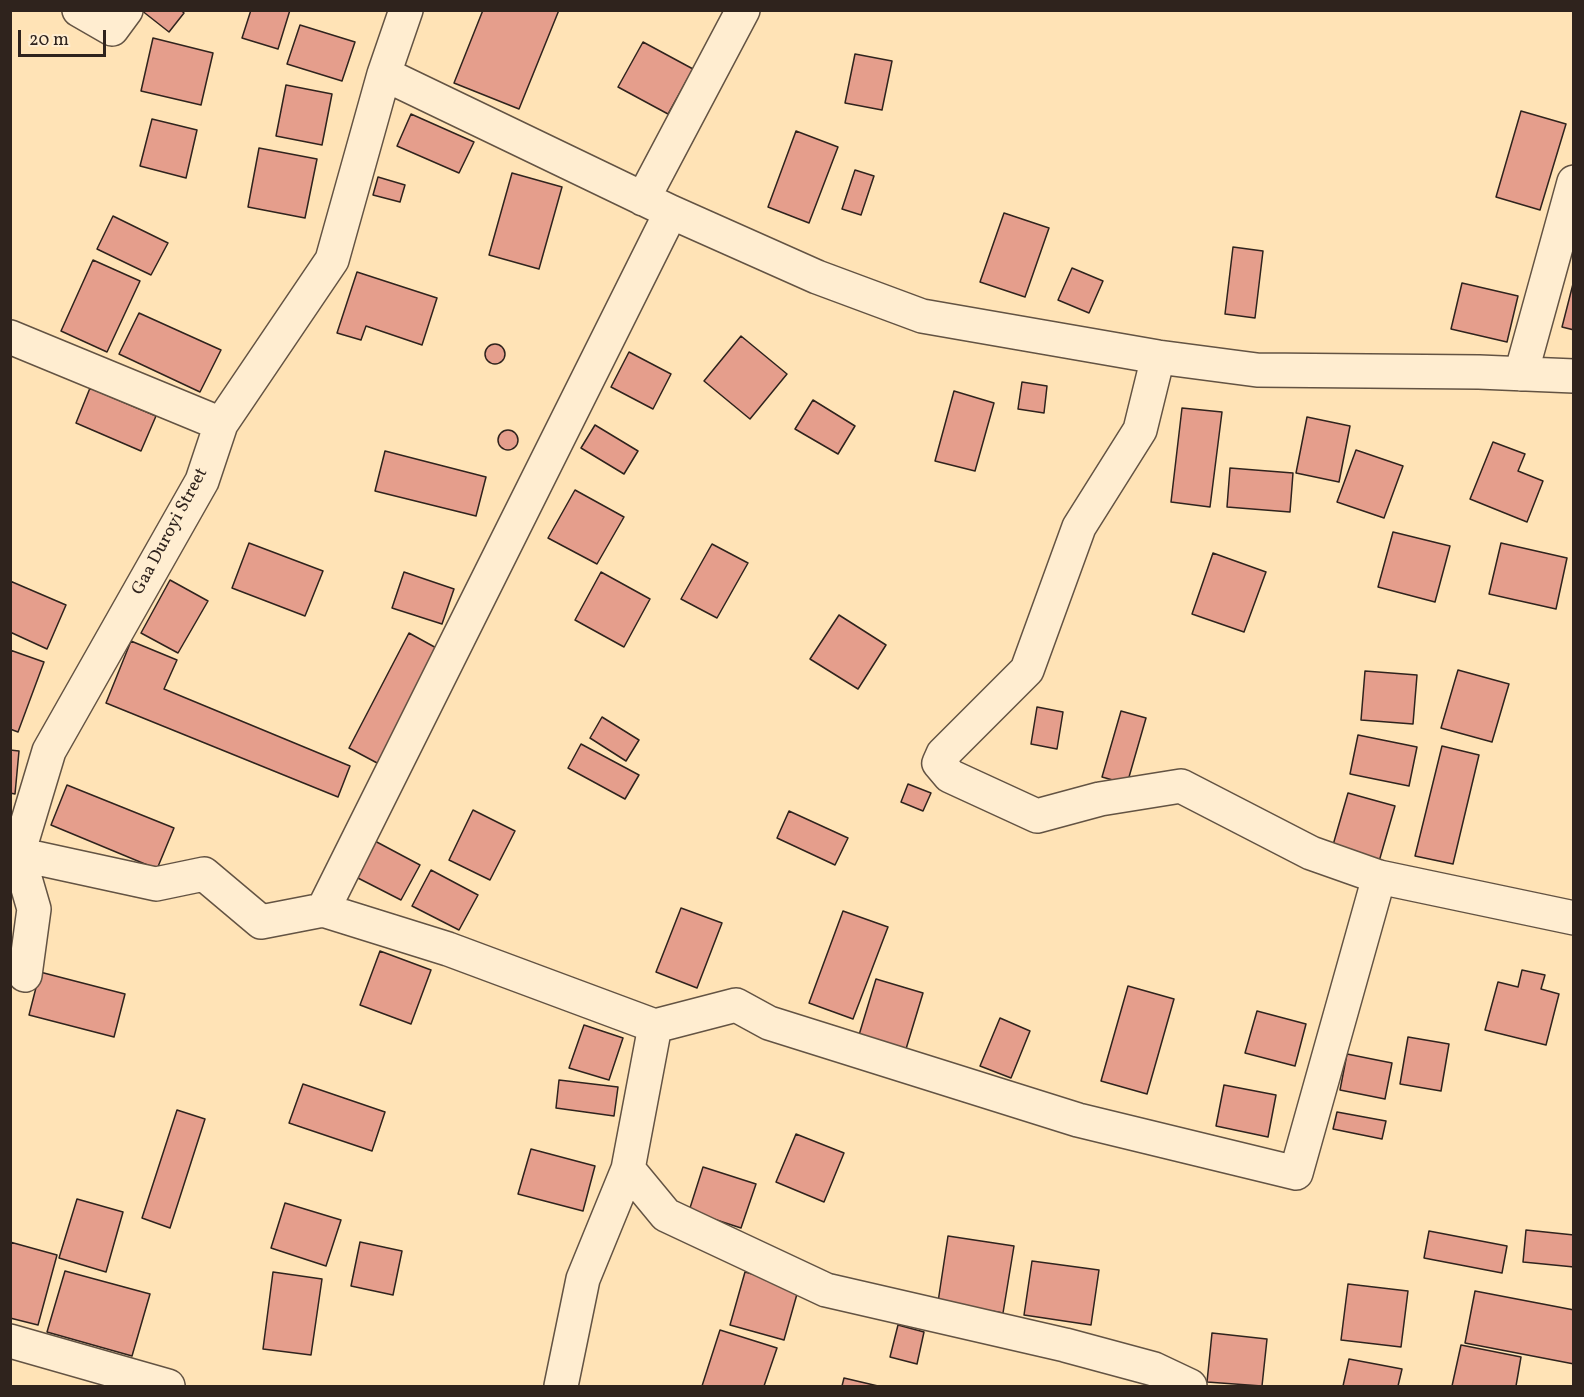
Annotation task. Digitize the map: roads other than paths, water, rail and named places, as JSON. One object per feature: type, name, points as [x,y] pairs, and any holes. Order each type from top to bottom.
[{"type":"street","points":[[79,10],[112,29],[126,10]]},
{"type":"street","name":"Gaa Duroyi Street","points":[[13,855],[49,751],[202,481],[221,424],[332,260],[384,74],[406,10]]},
{"type":"street","points":[[323,910],[657,206],[743,10]]},
{"type":"street","points":[[384,74],[657,206],[817,277],[922,316],[1158,357],[1257,370],[1574,376]]},
{"type":"street","points":[[1521,374],[1574,182]]},
{"type":"street","points":[[10,337],[221,424]]},
{"type":"street","points":[[1158,357],[1140,430],[1079,527],[1028,670],[943,754],[939,763],[950,776],[1037,816],[1100,799],[1181,786],[1311,853],[1379,877],[1574,918]]},
{"type":"street","points":[[13,855],[156,884],[204,874],[261,922],[323,910],[448,949],[655,1026],[736,1005],[769,1023],[1078,1120],[1296,1173],[1379,877]]},
{"type":"street","points":[[13,855],[34,909],[25,975]]},
{"type":"street","points":[[561,1386],[584,1279],[628,1169],[655,1026]]},
{"type":"street","points":[[628,1169],[666,1215],[826,1290],[1065,1345],[1154,1369],[1190,1386]]},
{"type":"street","points":[[10,1341],[168,1386]]}]
